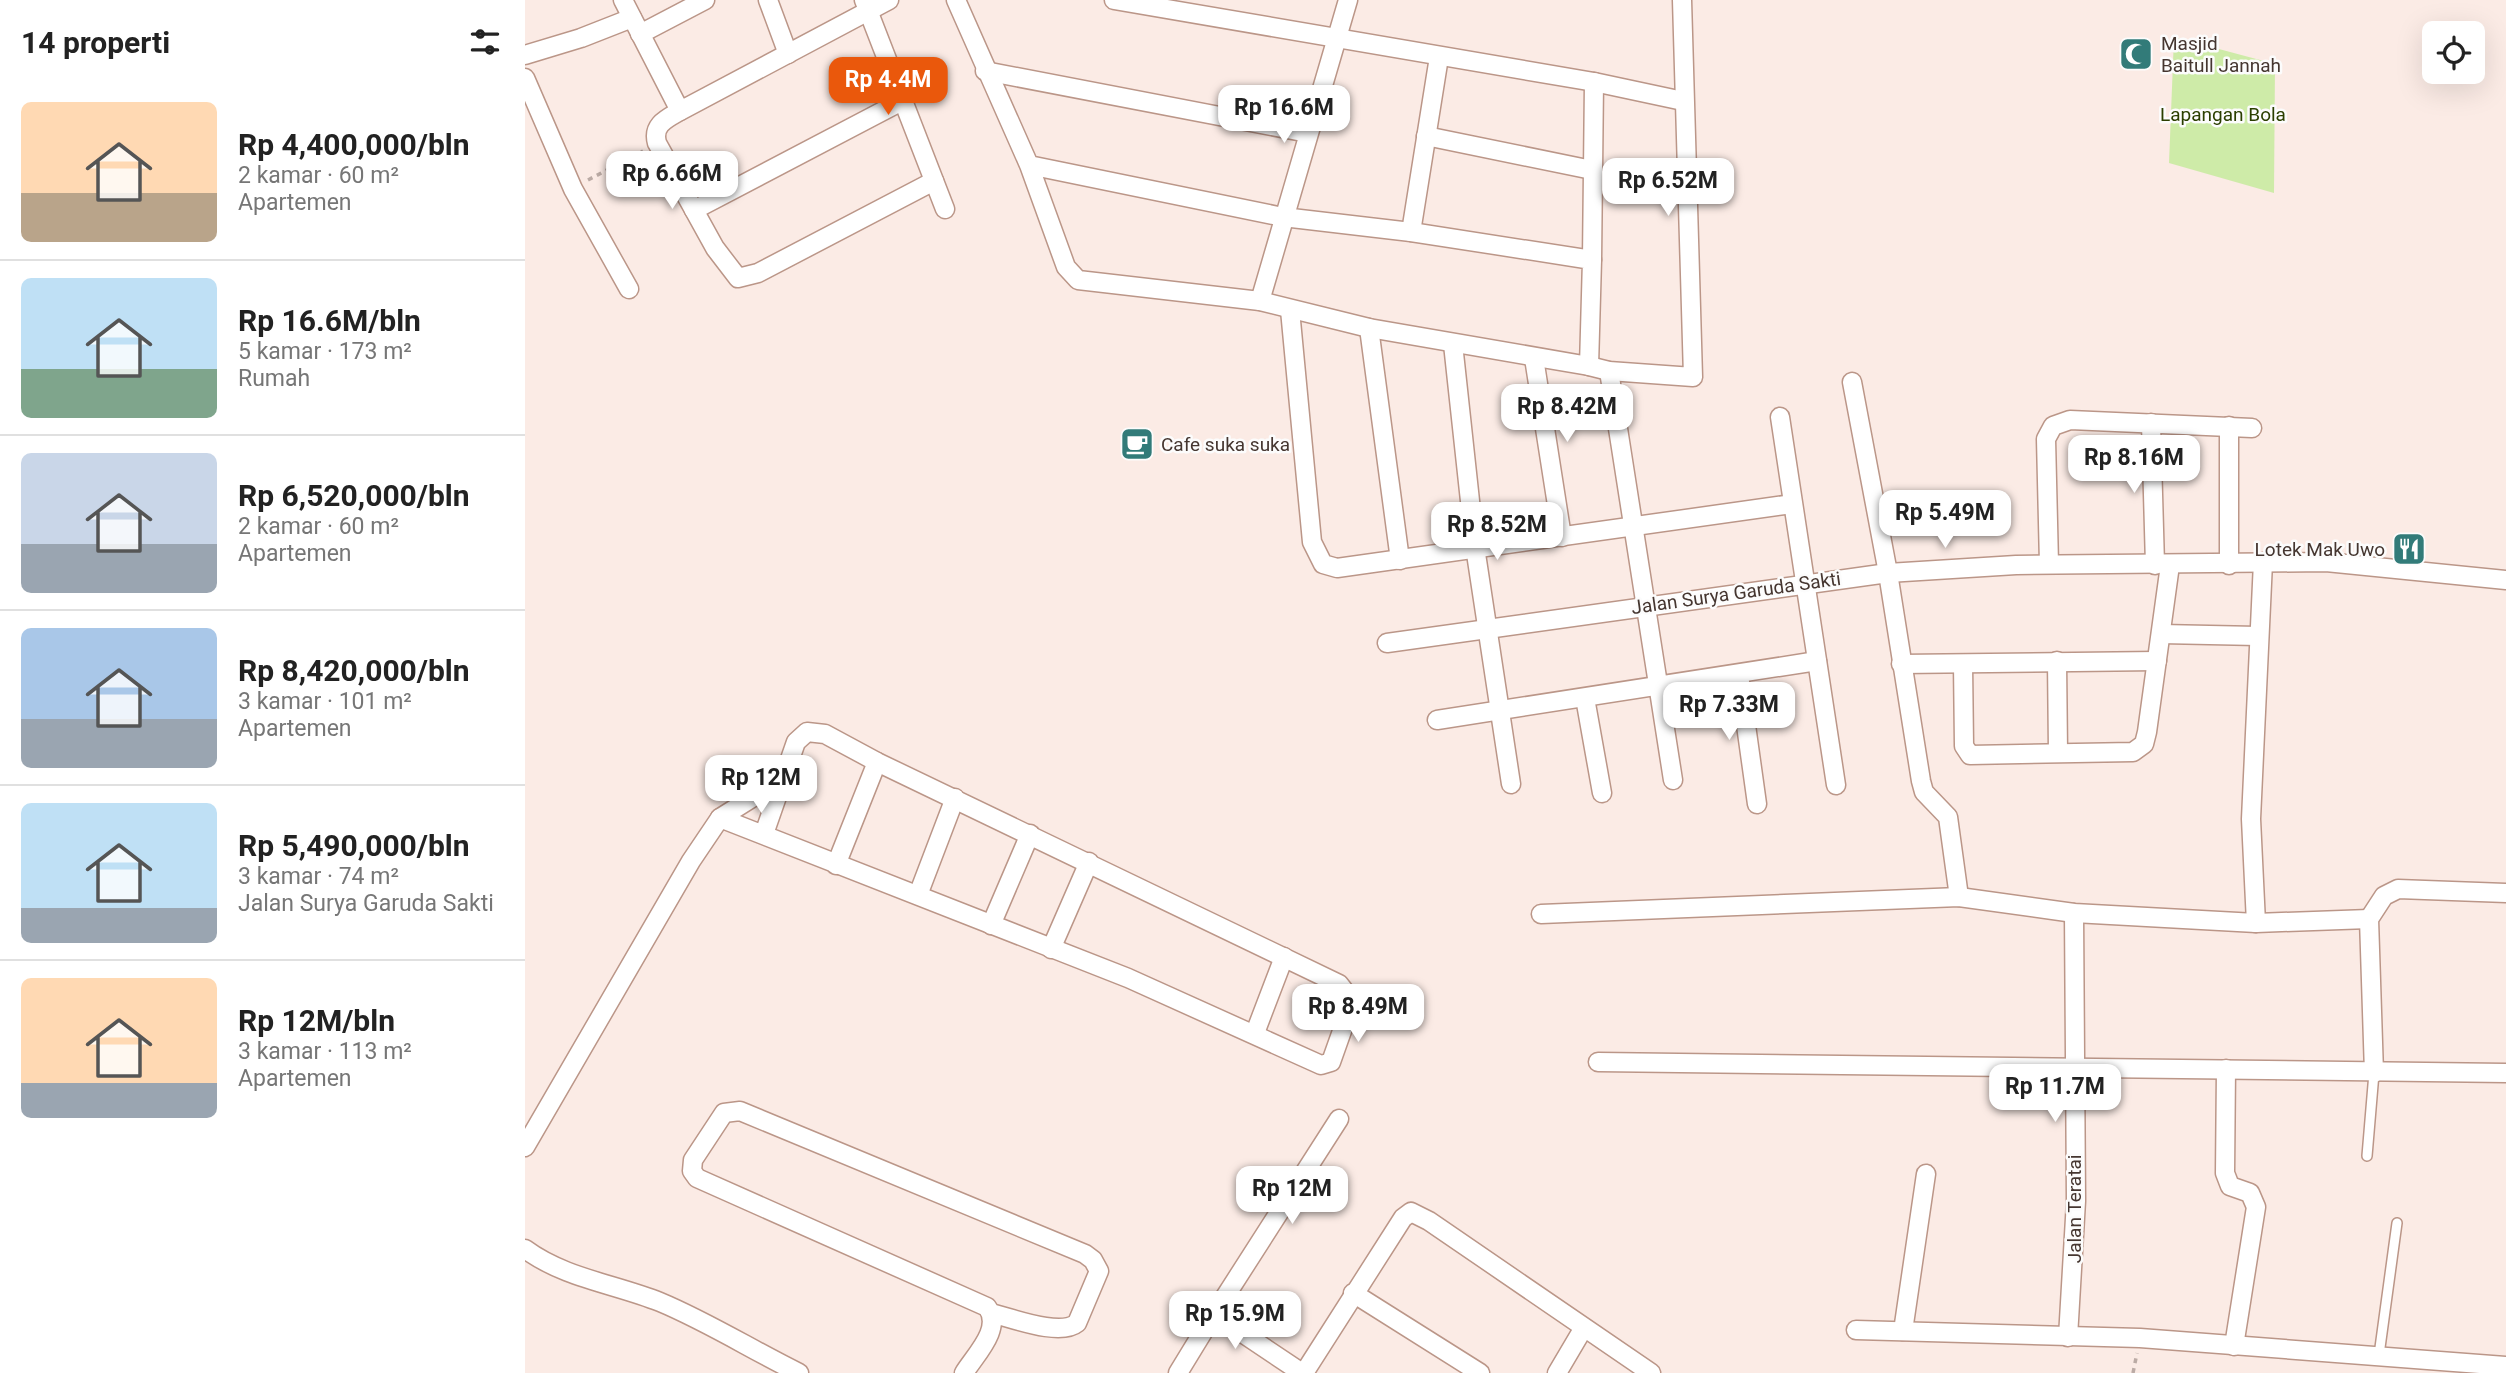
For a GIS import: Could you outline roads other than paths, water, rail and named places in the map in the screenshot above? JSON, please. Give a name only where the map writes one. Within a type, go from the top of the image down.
[{"type":"street","points":[[623,0],[680,111]]},
{"type":"street","points":[[525,54],[636,26],[705,0]]},
{"type":"street","points":[[768,0],[788,54]]},
{"type":"street","points":[[889,0],[866,5],[788,54],[680,111],[659,125],[655,132],[657,143],[728,267],[736,276],[742,278],[934,181]]},
{"type":"street","points":[[956,0],[985,72],[1029,165],[1066,267],[1073,277],[1091,283],[1260,301],[1369,328],[1609,371],[1693,377],[1682,0]]},
{"type":"street","points":[[1114,0],[1594,82],[1683,101]]},
{"type":"street","points":[[1260,301],[1349,0]]},
{"type":"street","points":[[866,5],[945,209]]},
{"type":"street","points":[[1411,232],[1439,57]]},
{"type":"street","points":[[985,72],[1308,133]]},
{"type":"street","points":[[525,78],[573,189],[629,289]]},
{"type":"street","points":[[1589,366],[1594,82]]},
{"type":"street","points":[[694,210],[902,101]]},
{"type":"street","points":[[1426,136],[1591,170]]},
{"type":"street","points":[[1029,165],[1283,217],[1411,232],[1592,260]]},
{"type":"street","points":[[1290,310],[1315,554],[1323,564],[1338,568],[1401,560],[1475,547],[1792,504]]},
{"type":"street","points":[[1369,328],[1401,560]]},
{"type":"street","points":[[1453,344],[1475,547],[1511,785]]},
{"type":"street","points":[[1534,358],[1562,537]]},
{"type":"street","points":[[1609,371],[1673,780]]},
{"type":"street","points":[[1852,382],[1888,573],[1924,792],[1943,808],[1951,825],[1959,897]]},
{"type":"street","points":[[1780,417],[1836,785]]},
{"type":"street","points":[[2049,564],[2048,431],[2062,421],[2252,428]]},
{"type":"street","points":[[1963,664],[1967,753],[2125,754],[2141,746],[2147,732],[2161,634],[2163,565],[2151,423]]},
{"type":"street","points":[[2229,426],[2229,565]]},
{"type":"street","points":[[2256,923],[2251,819],[2263,562]]},
{"type":"street","name":"Jalan Surya Garuda Sakti","points":[[1387,643],[1888,573],[2049,564],[2229,565],[2263,562],[2382,566],[2506,580]]},
{"type":"street","points":[[2161,634],[2258,636]]},
{"type":"street","points":[[1437,719],[1501,712],[1817,661]]},
{"type":"street","points":[[2057,661],[2058,752]]},
{"type":"street","points":[[1901,664],[2157,661]]},
{"type":"street","points":[[1739,675],[1757,804]]},
{"type":"street","points":[[1585,698],[1602,793]]},
{"type":"street","points":[[719,818],[1051,949],[1255,1033],[1321,1065],[1331,1062],[1348,1014],[1347,993],[1339,984],[877,762],[825,734],[807,732],[796,742],[764,834]]},
{"type":"street","points":[[835,864],[877,762]]},
{"type":"street","points":[[525,1147],[691,861],[719,818],[782,779]]},
{"type":"street","points":[[918,895],[955,798]]},
{"type":"street","points":[[991,925],[1030,834]]},
{"type":"street","points":[[1051,949],[1089,862]]},
{"type":"street","points":[[2374,1073],[2369,919],[2383,896],[2398,890],[2506,893]]},
{"type":"street","points":[[1541,914],[1959,897],[2074,914],[2256,923],[2369,919]]},
{"type":"street","name":"Jalan Teratai","points":[[2068,1337],[2076,1200],[2074,914]]},
{"type":"street","points":[[1255,1033],[1284,957]]},
{"type":"street","points":[[1598,1062],[2506,1073]]},
{"type":"street","points":[[2226,1069],[2225,1173],[2230,1186],[2250,1193],[2256,1207],[2234,1346]]},
{"type":"street","points":[[964,1373],[992,1329],[991,1313],[979,1301],[888,1265],[697,1178],[692,1171],[694,1160],[724,1114],[740,1111],[1085,1254],[1093,1259],[1099,1271],[1077,1323],[1071,1328],[1055,1329],[991,1313]]},
{"type":"street","points":[[1178,1373],[1339,1119]]},
{"type":"street","points":[[1903,1331],[1926,1174]]},
{"type":"street","points":[[1214,1314],[1303,1373],[1405,1215],[1416,1213],[1651,1373]]},
{"type":"street","points":[[525,1249],[559,1270],[630,1291],[681,1312],[799,1373]]},
{"type":"street","points":[[1353,1293],[1480,1373]]},
{"type":"street","points":[[1557,1373],[1583,1329]]},
{"type":"street","points":[[1856,1330],[2140,1338],[2506,1366]]},
{"type":"lane","points":[[2367,1156],[2374,1073]]},
{"type":"lane","points":[[2379,1355],[2397,1223]]},
{"type":"place","name":"Masjid Baitull Jannah","points":[[2136,54]]},
{"type":"place","name":"Cafe suka suka","points":[[1137,444]]},
{"type":"place","name":"Lotek Mak Uwo","points":[[2409,549]]},
{"type":"park label","name":"Lapangan Bola","points":[[2223,114]]}]
